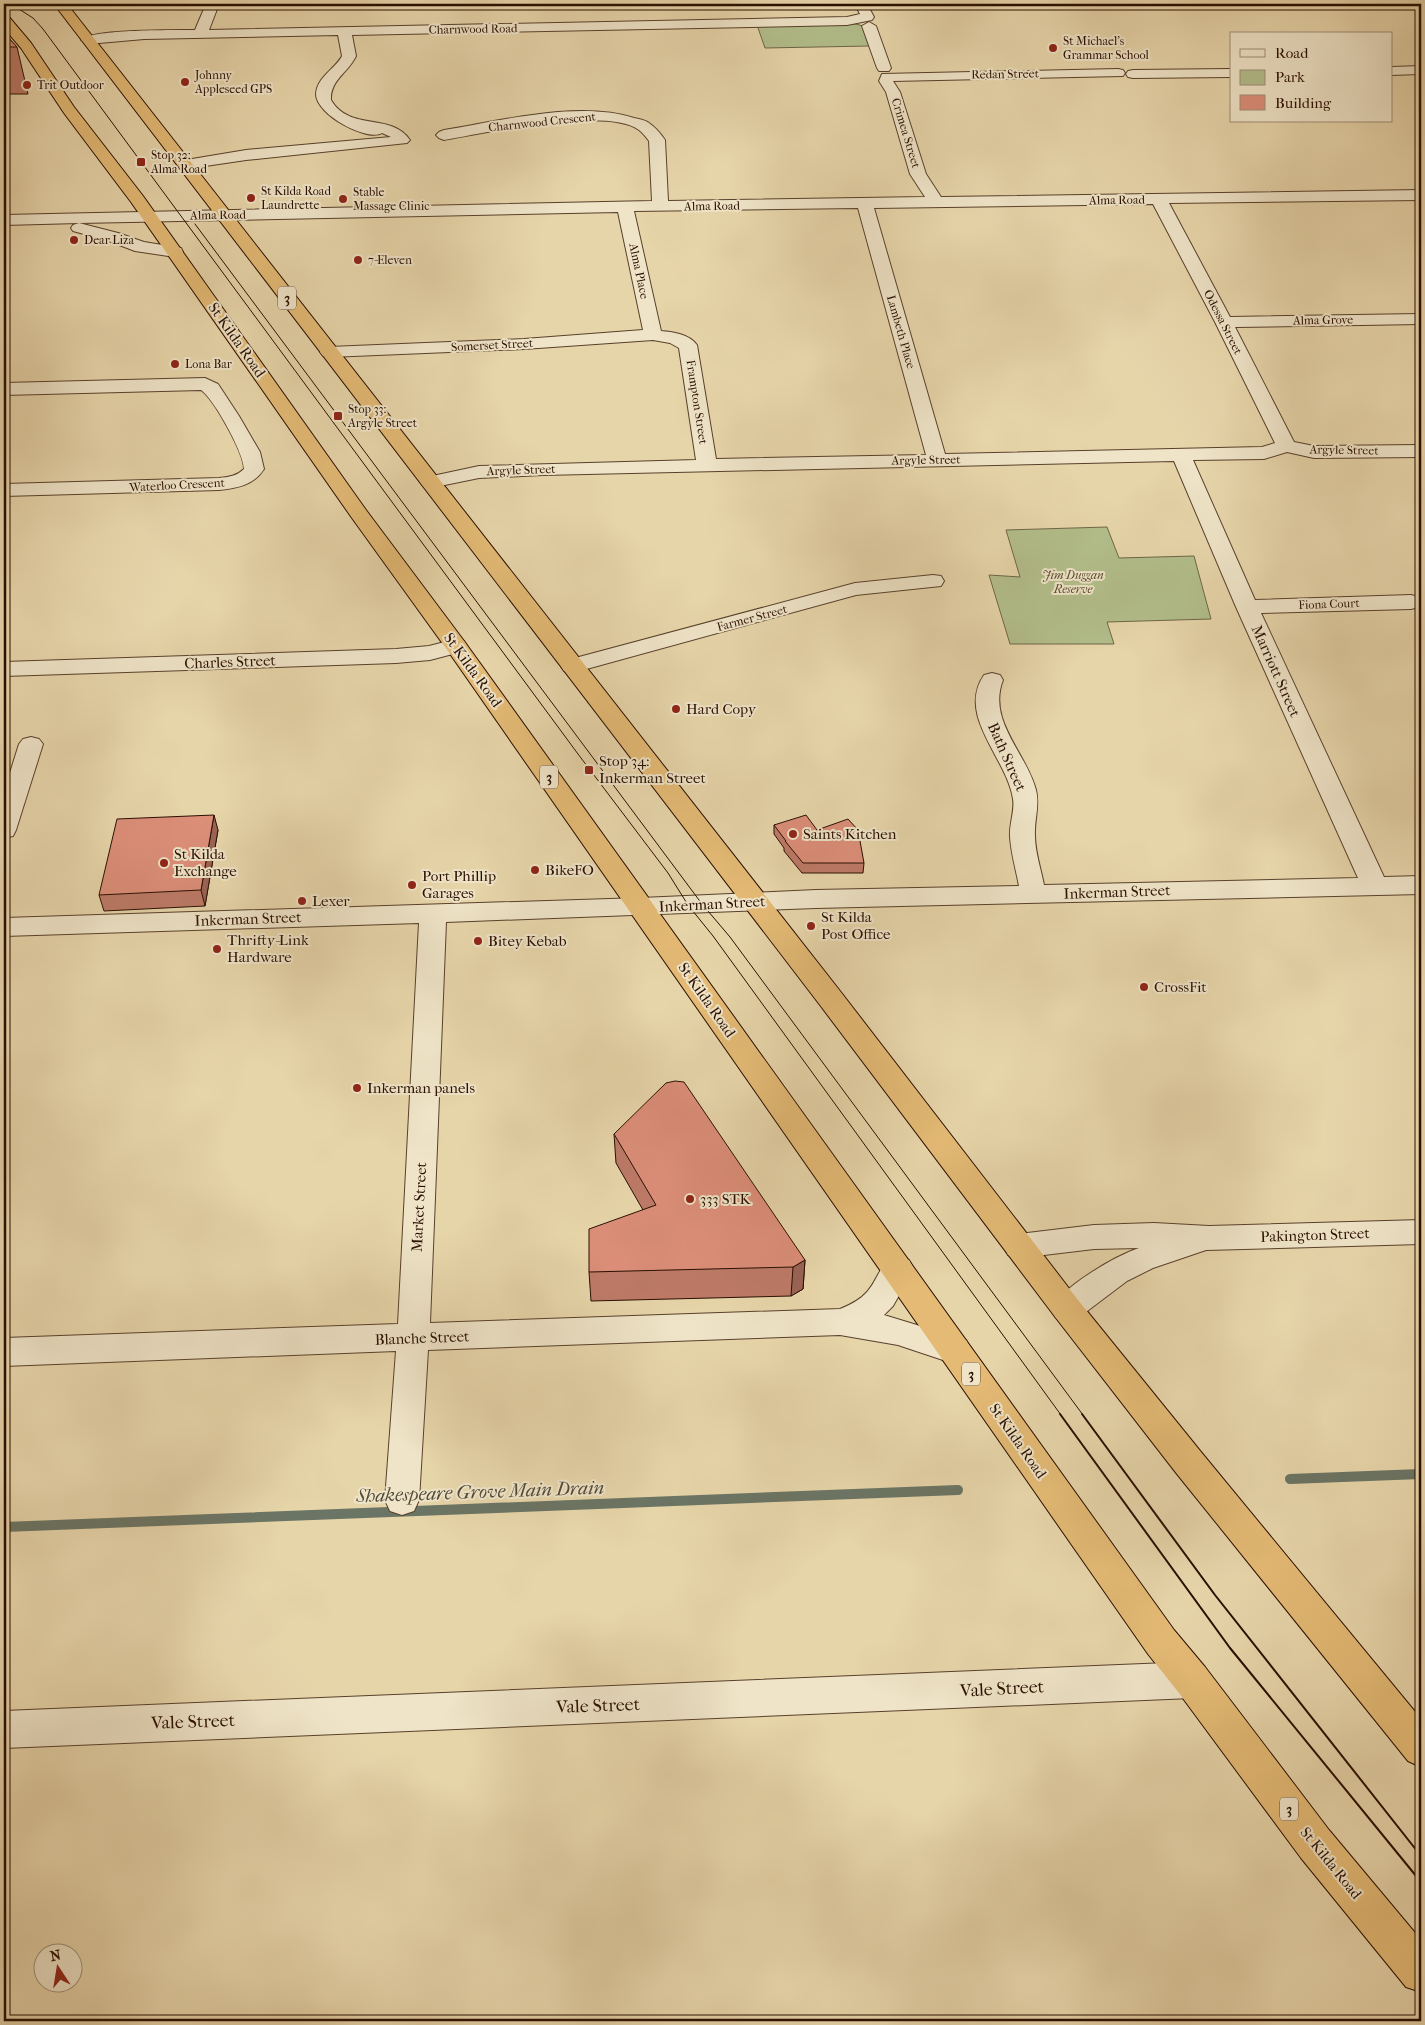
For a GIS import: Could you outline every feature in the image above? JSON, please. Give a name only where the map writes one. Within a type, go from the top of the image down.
[{"type":"highway","name":"3","points":[[60,4],[724,860],[754,902],[830,998],[1068,1309],[1219,1502],[1421,1748]]},
{"type":"highway","name":"St Kilda Road","points":[[4,20],[26,46],[70,110],[175,252],[358,514],[456,646],[1161,1642],[1192,1680],[1315,1844],[1421,1972]]},
{"type":"street","points":[[200,34],[212,4]]},
{"type":"street","name":"Crimea Street","points":[[854,4],[854,11],[864,23],[888,72],[918,174],[919,203]]},
{"type":"street","points":[[861,4],[867,16],[864,23]]},
{"type":"street","name":"Charnwood Road","points":[[88,40],[117,36],[200,34],[864,23]]},
{"type":"street","points":[[185,164],[232,156],[395,141],[383,134],[340,118],[332,112],[324,97],[325,85],[349,56],[344,32]]},
{"type":"street","points":[[1392,71],[1421,70]]},
{"type":"street","name":"Redan Street","points":[[888,72],[1118,73]]},
{"type":"street","points":[[1133,74],[1230,73]]},
{"type":"street","name":"Charnwood Crescent","points":[[444,135],[580,116],[611,116],[634,121],[651,131],[657,140],[660,207]]},
{"type":"street","name":"Crimea Street","points":[[918,174],[937,203]]},
{"type":"street","name":"Alma Road","points":[[4,220],[625,207],[1421,195]]},
{"type":"street","name":"Odessa Street","points":[[1159,199],[1224,322],[1286,446]]},
{"type":"street","name":"Lambeth Place","points":[[865,204],[937,460]]},
{"type":"street","name":"Alma Place","points":[[625,207],[654,335]]},
{"type":"street","points":[[51,219],[70,226],[112,236],[141,247],[175,252]]},
{"type":"street","name":"Alma Grove","points":[[1224,322],[1421,319]]},
{"type":"street","name":"Somerset Street","points":[[329,352],[524,344],[654,335]]},
{"type":"street","name":"Frampton Street","points":[[654,335],[675,338],[688,345],[707,465]]},
{"type":"street","name":"Waterloo Crescent","points":[[4,389],[205,384],[210,388],[251,452],[254,465],[250,475],[242,479],[220,484],[4,490]]},
{"type":"street","name":"Argyle Street","points":[[430,482],[489,471],[1264,453],[1286,446],[1314,452],[1421,450]]},
{"type":"street","name":"Marriott Street","points":[[1180,455],[1247,607],[1375,886]]},
{"type":"street","name":"Farmer Street","points":[[572,666],[855,589],[933,581]]},
{"type":"street","name":"Fiona Court","points":[[1247,607],[1411,602]]},
{"type":"street","name":"Charles Street","points":[[4,669],[413,655],[456,646]]},
{"type":"street","name":"Bath Street","points":[[992,680],[986,697],[987,712],[1023,788],[1026,801],[1022,836],[1033,894]]},
{"type":"street","points":[[4,830],[32,744]]},
{"type":"street","name":"Inkerman Street","points":[[4,927],[754,902],[1421,885]]},
{"type":"street","name":"Market Street","points":[[402,1500],[413,1339],[433,913]]},
{"type":"street","name":"Pakington Street","points":[[1019,1246],[1094,1237],[1154,1235],[1209,1238],[1421,1232]]},
{"type":"street","name":"Pakington Street","points":[[1068,1309],[1116,1272],[1144,1259],[1209,1238]]},
{"type":"street","name":"Blanche Street","points":[[840,1322],[864,1313],[877,1305],[898,1269]]},
{"type":"street","name":"Blanche Street","points":[[4,1352],[413,1339],[611,1329],[840,1322],[897,1330],[955,1350]]},
{"type":"street","name":"Vale Street","points":[[4,1730],[1192,1680]]},
{"type":"green space","points":[[856,24],[863,26],[870,46],[765,48],[757,25]]},
{"type":"green space","name":"Jim Duggan Reserve","points":[[1107,527],[1119,558],[1194,556],[1211,619],[1107,622],[1114,644],[1010,644],[989,575],[1020,577],[1006,530]]},
{"type":"building","points":[[4,33],[17,47],[4,47]]},
{"type":"building","name":"St Kilda Exchange","points":[[214,815],[201,890],[99,895],[117,819]]},
{"type":"building","points":[[806,815],[817,830],[848,819],[858,830],[864,863],[803,863],[774,825]]},
{"type":"building","name":"333 STK","points":[[684,1082],[805,1260],[793,1267],[589,1272],[589,1229],[656,1205],[614,1134],[666,1083]]},
{"type":"waterway","name":"Shakespeare Grove Main Drain","points":[[1290,1479],[1421,1474]]},
{"type":"waterway","name":"Shakespeare Grove Main Drain","points":[[4,1527],[958,1490]]},
{"type":"tram line","points":[[11,4],[33,18],[43,29],[578,754],[668,873],[688,905],[713,936],[1061,1415]]},
{"type":"tram line","points":[[195,224],[702,904],[730,937],[1083,1415]]},
{"type":"tram line","points":[[1060,1414],[1230,1648],[1421,1882]]},
{"type":"tram line","points":[[1082,1414],[1215,1595],[1421,1856]]},
{"type":"place","name":"St Michael's Grammar School","points":[[1053,48]]},
{"type":"place","name":"Johnny Appleseed GPS","points":[[185,82]]},
{"type":"place","name":"Trit Outdoor","points":[[27,85]]},
{"type":"place","name":"Stop 32: Alma Road","points":[[141,162]]},
{"type":"place","name":"St Kilda Road Laundrette","points":[[251,198]]},
{"type":"place","name":"Stable Massage Clinic","points":[[343,199]]},
{"type":"place","name":"Dear Liza","points":[[74,240]]},
{"type":"place","name":"7-Eleven","points":[[358,260]]},
{"type":"place","name":"Lona Bar","points":[[175,364]]},
{"type":"place","name":"Stop 33: Argyle Street","points":[[338,416]]},
{"type":"place","name":"Hard Copy","points":[[676,709]]},
{"type":"place","name":"Stop 34: Inkerman Street","points":[[589,770]]},
{"type":"place","name":"Saints Kitchen","points":[[793,834]]},
{"type":"place","name":"St Kilda Exchange","points":[[164,863]]},
{"type":"place","name":"BikeFO","points":[[535,870]]},
{"type":"place","name":"Port Phillip Garages","points":[[412,885]]},
{"type":"place","name":"Lexer","points":[[302,901]]},
{"type":"place","name":"St Kilda Post Office","points":[[811,926]]},
{"type":"place","name":"Bitey Kebab","points":[[478,941]]},
{"type":"place","name":"Thrifty-Link Hardware","points":[[217,949]]},
{"type":"place","name":"CrossFit","points":[[1144,987]]},
{"type":"place","name":"Inkerman panels","points":[[357,1088]]},
{"type":"place","name":"333 STK","points":[[690,1199]]}]
